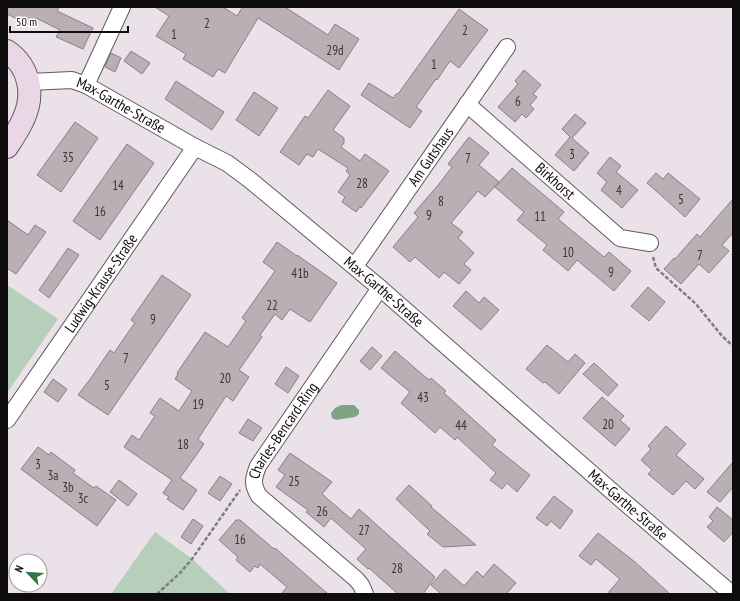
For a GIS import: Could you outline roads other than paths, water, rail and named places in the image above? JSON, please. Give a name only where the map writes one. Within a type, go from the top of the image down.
[{"type":"main road","points":[[7,51],[12,54],[24,68],[29,82],[29,101],[24,119],[7,147]]},
{"type":"street","points":[[86,85],[122,7]]},
{"type":"street","name":"Am Gutshaus","points":[[355,266],[507,48]]},
{"type":"street","name":"Max-Garthe-Straße","points":[[29,82],[72,80],[86,85],[195,147],[227,163],[355,266],[617,496],[732,594]]},
{"type":"street","name":"Birkhorst","points":[[467,104],[620,238],[650,243]]},
{"type":"street","name":"Ludwig-Krause-Straße","points":[[7,420],[195,147]]},
{"type":"street","name":"Charles-Bencard-Ring","points":[[365,594],[361,585],[356,579],[259,496],[254,488],[253,478],[258,466],[380,288]]}]
